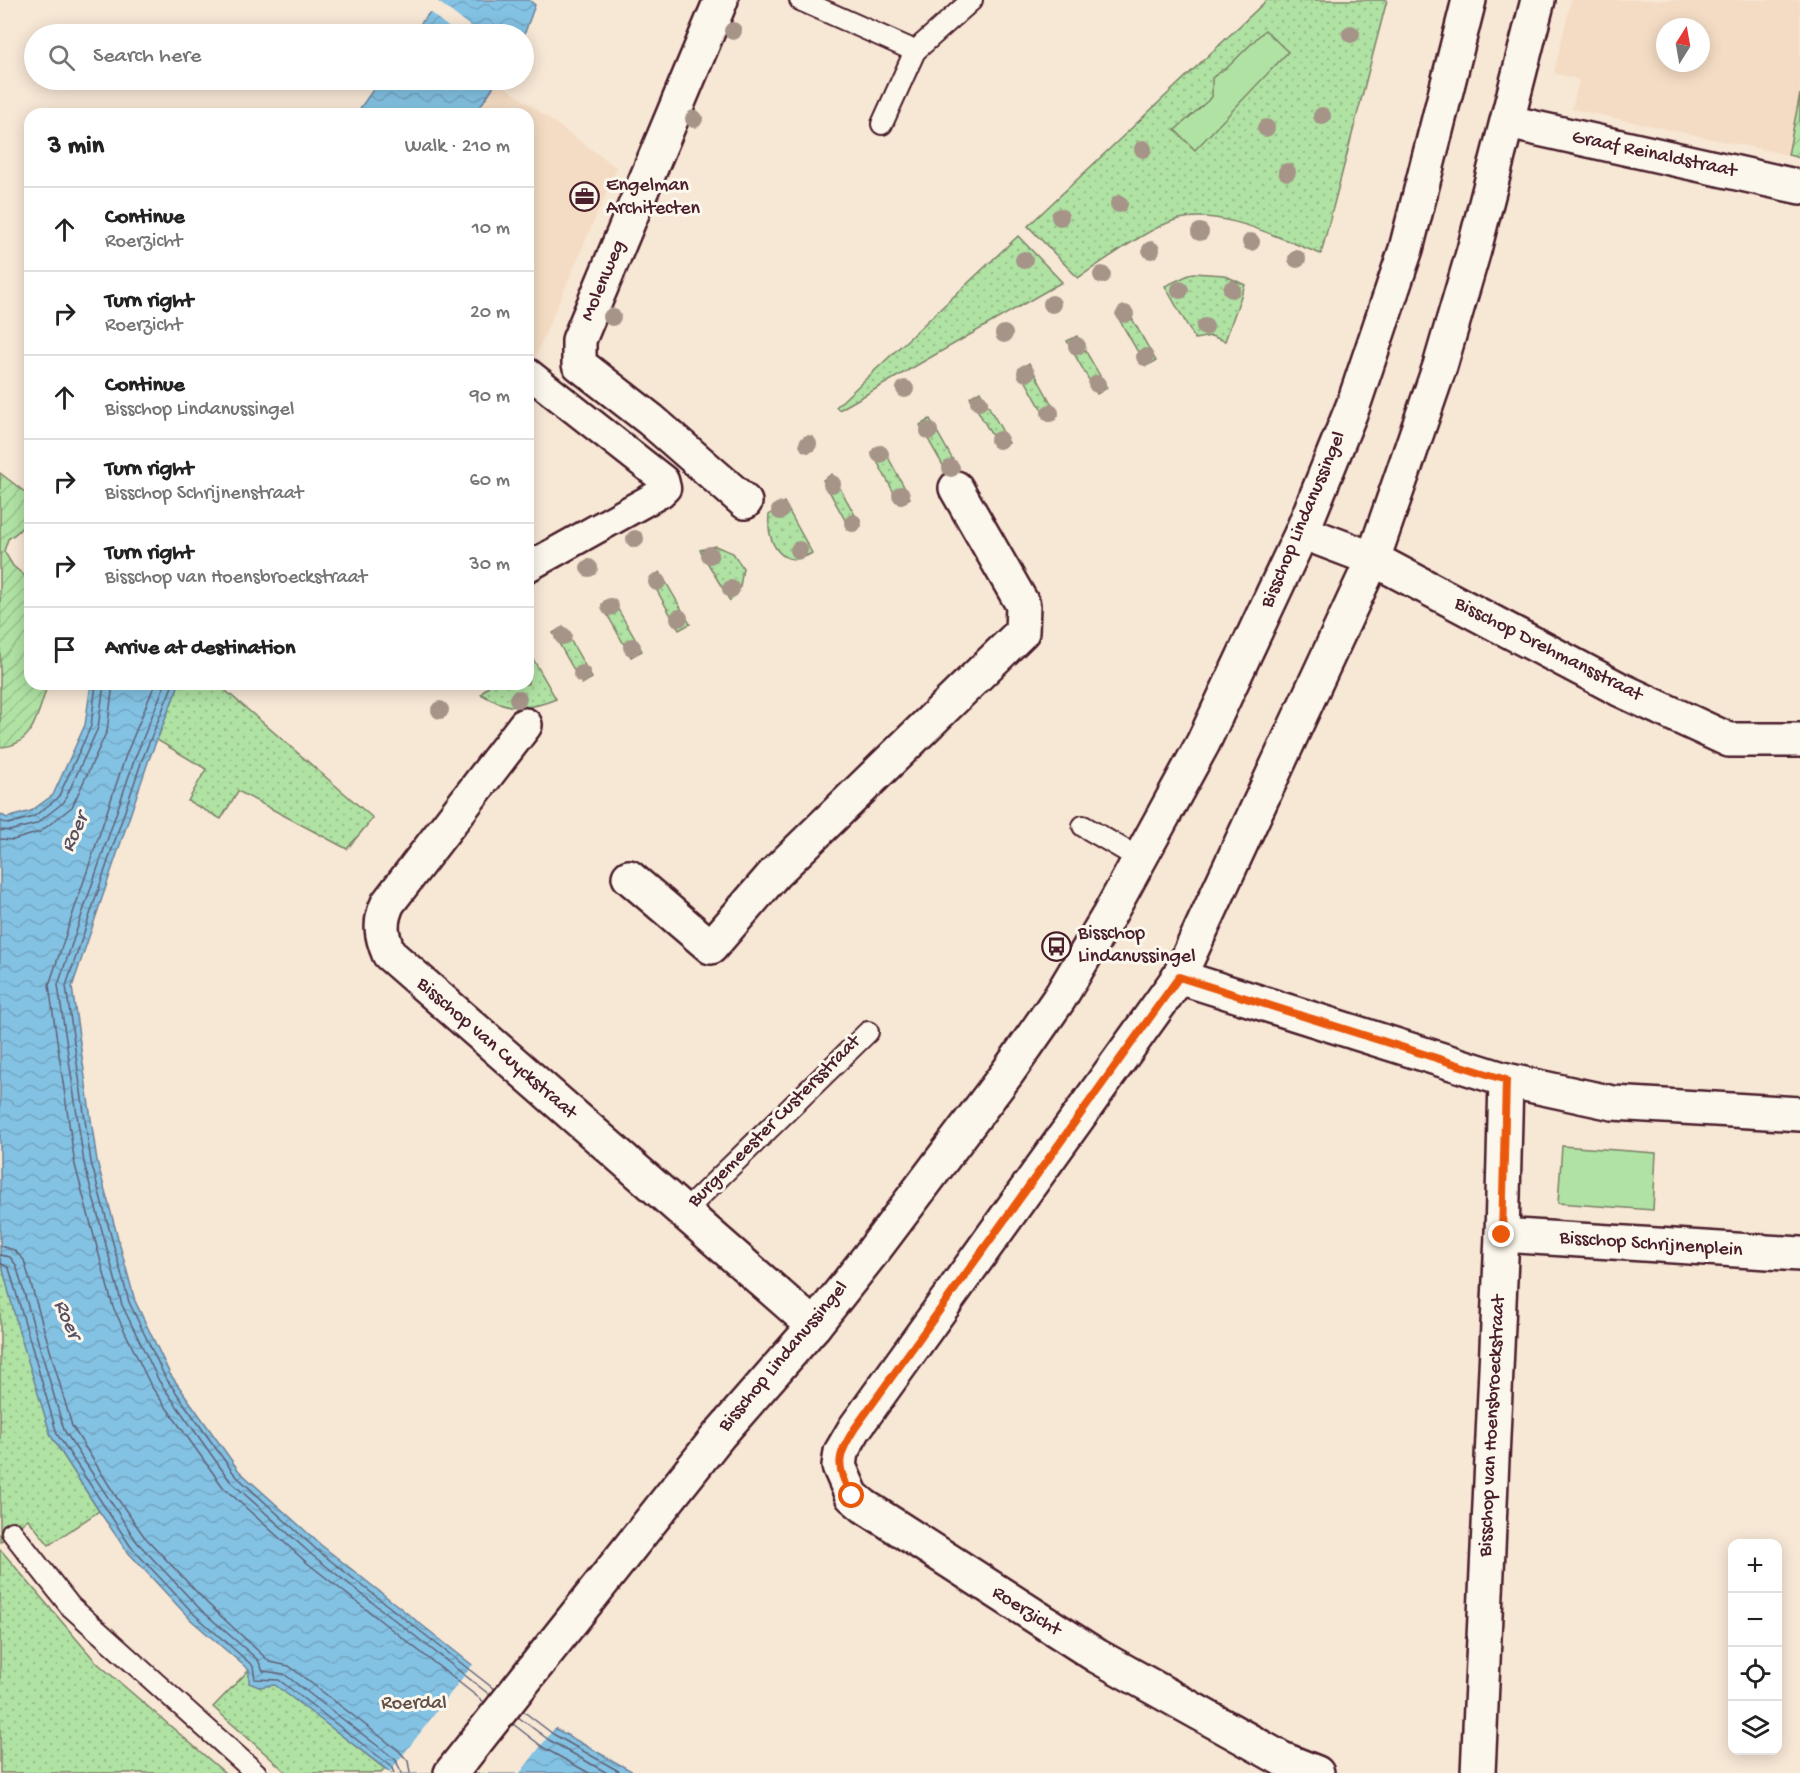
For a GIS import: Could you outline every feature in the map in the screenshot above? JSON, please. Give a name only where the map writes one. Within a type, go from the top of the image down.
[{"type":"street","name":"Molenweg","points":[[722,0],[579,340],[577,352],[579,364],[651,420],[745,502]]},
{"type":"street","name":"Bisschop Lindanussingel","points":[[452,1773],[718,1435],[814,1326],[1008,1072],[1059,999],[1140,859],[1203,743],[1302,532],[1353,406],[1406,249],[1468,0]]},
{"type":"street","points":[[1538,0],[1508,122],[1440,366],[1373,559],[1179,977],[1506,1080],[1613,1103],[1800,1114]]},
{"type":"street","name":"Graaf Reinaldstraat","points":[[1508,122],[1800,187]]},
{"type":"street","points":[[534,378],[663,480],[666,488],[661,493],[534,564]]},
{"type":"street","points":[[629,877],[711,947],[774,874],[1022,632],[1023,605],[957,488]]},
{"type":"street","name":"Bisschop Drehmansstraat","points":[[1302,532],[1373,559],[1619,689],[1729,740],[1800,740]]},
{"type":"street","name":"Bisschop van Cuyckstraat","points":[[525,725],[388,903],[382,916],[381,935],[389,954],[814,1326]]},
{"type":"street","name":"Roerzicht","points":[[1179,977],[884,1389],[841,1452],[839,1466],[852,1496],[864,1506],[1097,1656],[1282,1759],[1317,1773]]},
{"type":"street","name":"Bisschop van Hoensbroeckstraat","points":[[1478,1773],[1502,1235],[1506,1080]]},
{"type":"street","name":"Bisschop Schrijnenplein","points":[[1502,1235],[1800,1254]]},
{"type":"lane","points":[[800,0],[915,51]]},
{"type":"lane","points":[[882,124],[915,51],[972,0]]},
{"type":"lane","points":[[1083,826],[1140,859]]},
{"type":"lane","name":"Burgemeester Custersstraat","points":[[683,1213],[868,1032]]},
{"type":"lane","points":[[12,1532],[70,1606],[256,1773]]},
{"type":"shaded area","points":[[1571,0],[1800,0],[1800,94],[1788,155],[1572,109],[1579,80],[1554,73]]},
{"type":"shaded area","points":[[491,90],[509,90],[617,168],[534,360],[534,108],[479,108]]},
{"type":"green space","points":[[1267,0],[1387,0],[1321,254],[1233,221],[1197,217],[1179,219],[1155,229],[1078,278],[1028,226]]},
{"type":"green space","points":[[1265,30],[1288,52],[1195,150],[1175,130],[1212,97],[1212,78],[1230,65]]},
{"type":"green space","points":[[1800,94],[1800,158],[1788,155]]},
{"type":"green space","points":[[1018,236],[1062,282],[839,410],[836,407]]},
{"type":"green space","points":[[1193,273],[1224,275],[1245,285],[1225,341],[1211,336],[1195,339],[1165,286]]},
{"type":"green space","points":[[1126,308],[1156,361],[1146,366],[1116,314]]},
{"type":"green space","points":[[1077,336],[1107,388],[1097,394],[1067,341]]},
{"type":"green space","points":[[1029,363],[1058,416],[1048,421],[1019,369]]},
{"type":"green space","points":[[980,391],[1009,443],[999,448],[970,397]]},
{"type":"green space","points":[[930,419],[959,471],[949,476],[920,425]]},
{"type":"green space","points":[[882,446],[910,498],[900,504],[872,452]]},
{"type":"green space","points":[[0,473],[24,491],[24,524],[8,539],[4,551],[13,566],[24,575],[24,690],[46,690],[38,716],[28,734],[21,741],[0,747]]},
{"type":"green space","points":[[832,474],[861,526],[851,531],[823,480]]},
{"type":"green space","points":[[784,502],[812,553],[801,558],[792,559],[784,556],[773,544],[770,535],[769,515]]},
{"type":"green space","points":[[715,546],[733,553],[743,568],[740,587],[730,601],[700,550]]},
{"type":"green space","points":[[660,572],[690,624],[679,630],[650,578]]},
{"type":"green space","points":[[612,599],[642,651],[631,657],[602,605]]},
{"type":"green space","points":[[563,627],[592,678],[582,684],[553,633]]},
{"type":"green space","points":[[534,660],[556,699],[536,706],[518,707],[500,703],[481,694],[485,690],[534,690]]},
{"type":"green space","points":[[177,690],[225,690],[373,818],[347,849],[238,791],[221,819],[188,801],[206,769],[157,740]]},
{"type":"green space","points":[[1562,1146],[1656,1153],[1653,1210],[1558,1203]]},
{"type":"green space","points":[[0,1258],[51,1436],[99,1511],[49,1545],[28,1519],[0,1542]]},
{"type":"green space","points":[[0,1549],[96,1662],[225,1773],[0,1773]]},
{"type":"green space","points":[[249,1670],[259,1687],[275,1684],[385,1769],[381,1773],[287,1773],[213,1707]]},
{"type":"water","points":[[440,0],[529,0],[535,5],[528,24],[420,24]]},
{"type":"water","points":[[373,90],[491,90],[479,108],[360,108]]},
{"type":"water","name":"Roerdal","points":[[90,690],[177,690],[148,762],[72,987],[97,1161],[135,1301],[170,1374],[239,1471],[321,1545],[556,1729],[635,1773],[391,1773],[275,1685],[259,1687],[249,1683],[249,1670],[191,1620],[126,1550],[51,1436],[18,1328],[0,1258],[0,814],[7,818],[31,811],[53,795],[85,725]]},
{"type":"pier","points":[[436,0],[467,24],[444,24],[428,11]]},
{"type":"pier","points":[[474,1663],[557,1725],[520,1773],[389,1773]]},
{"type":"place","name":"Engelman Architecten","points":[[585,197]]},
{"type":"place","name":"Bisschop Lindanussingel","points":[[1057,946]]},
{"type":"route","points":[[852,1496],[839,1466],[841,1452],[855,1428],[1179,977],[1506,1080],[1502,1235]]},
{"type":"water label","name":"Roer","points":[[76,833]]},
{"type":"water label","name":"Roer","points":[[66,1320]]}]
